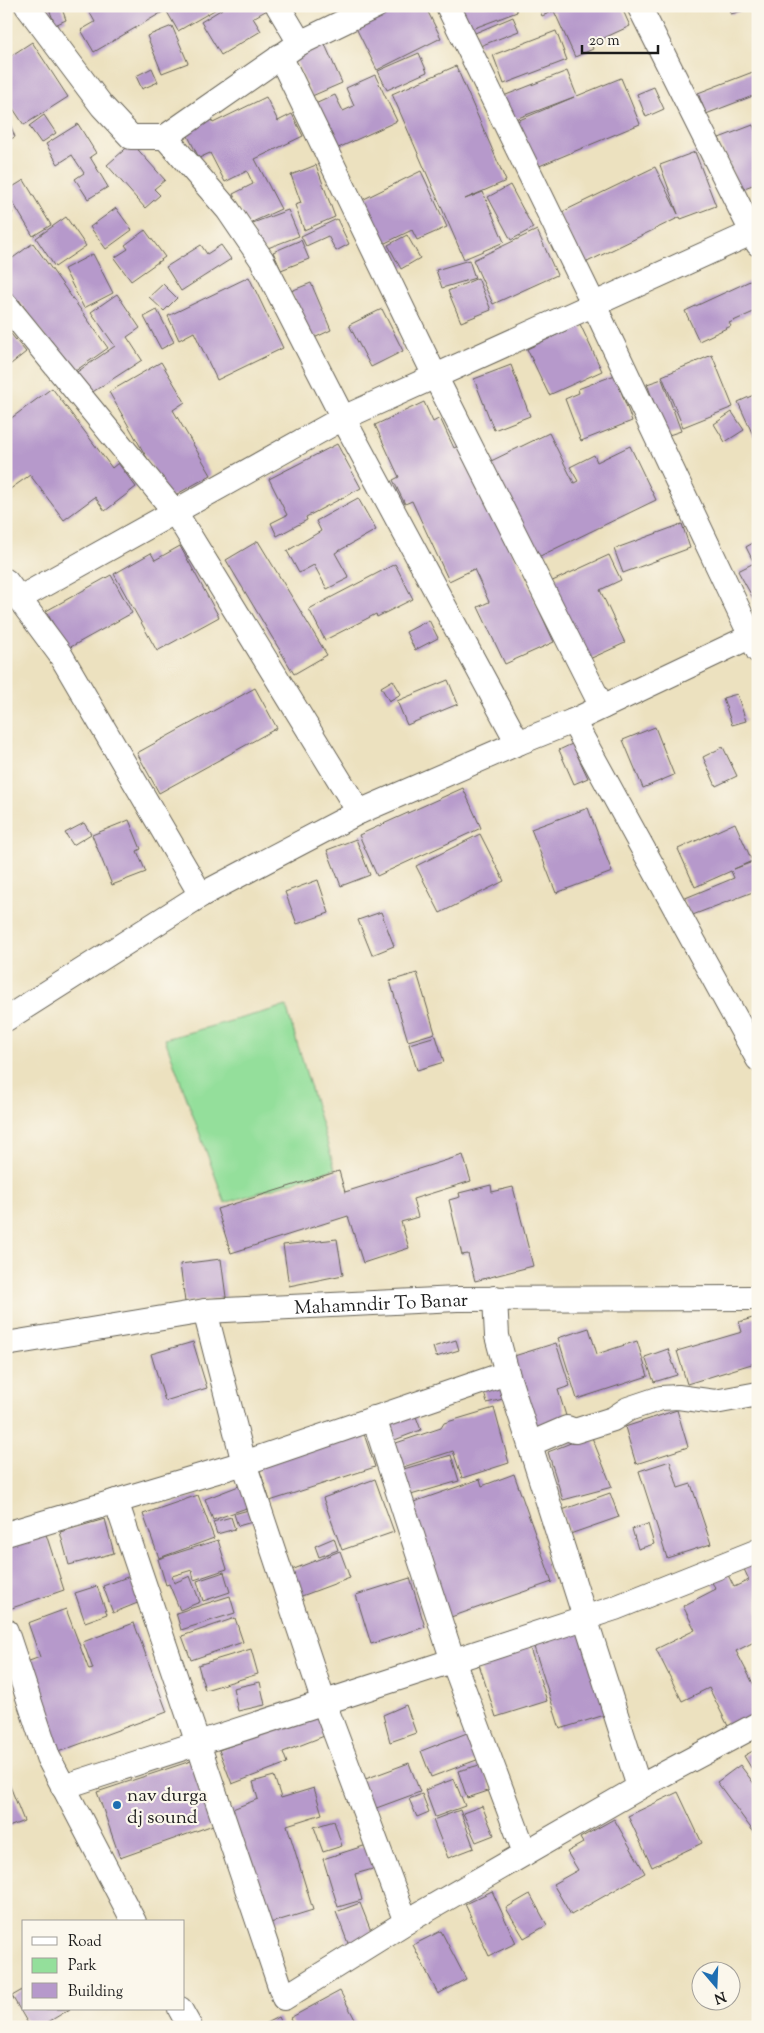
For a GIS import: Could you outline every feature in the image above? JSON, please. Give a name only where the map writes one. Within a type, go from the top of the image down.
[{"type":"street","points":[[27,6],[102,106],[131,136],[165,137],[300,43],[376,6]]},
{"type":"street","points":[[278,6],[300,43]]},
{"type":"street","points":[[6,1019],[202,895],[359,812],[573,721],[756,640],[448,6]]},
{"type":"street","points":[[202,895],[60,654],[13,589],[176,512],[343,418],[593,303],[756,235],[639,6]]},
{"type":"street","points":[[280,56],[435,376],[602,707]]},
{"type":"street","points":[[165,137],[228,210],[262,260],[343,418],[518,743]]},
{"type":"street","points":[[6,306],[176,512],[359,812]]},
{"type":"street","points":[[573,721],[758,1058]]},
{"type":"street","points":[[495,1298],[497,1336],[507,1373],[639,1787]]},
{"type":"street","name":"Mahamndir To Banar","points":[[6,1344],[205,1312],[495,1298],[758,1298]]},
{"type":"street","points":[[205,1312],[244,1463],[324,1703],[406,1922]]},
{"type":"street","points":[[6,1534],[244,1463],[507,1373]]},
{"type":"street","points":[[530,1444],[541,1441],[567,1428],[575,1431],[613,1419],[628,1410],[661,1398],[678,1397],[715,1402],[758,1394]]},
{"type":"street","points":[[374,1418],[453,1661],[525,1854]]},
{"type":"street","points":[[116,1501],[284,1998],[406,1922],[639,1787],[758,1724]]},
{"type":"street","points":[[63,1787],[584,1619],[758,1551]]},
{"type":"street","points":[[6,1631],[48,1757],[133,1920]]},
{"type":"street","points":[[181,2010],[190,2027]]},
{"type":"green space","points":[[286,1006],[335,1169],[225,1203],[165,1039]]},
{"type":"building","points":[[48,6],[61,6],[66,20],[55,25]]},
{"type":"building","points":[[86,6],[216,6],[218,8],[178,31],[166,10],[94,52],[81,30],[95,22]]},
{"type":"building","points":[[221,6],[267,6],[269,9],[253,18],[261,31],[221,55],[201,22],[222,9]]},
{"type":"building","points":[[390,6],[425,6],[441,38],[377,70],[354,24]]},
{"type":"building","points":[[460,6],[515,6],[517,12],[469,30]]},
{"type":"building","points":[[538,6],[621,6],[630,26],[591,44],[593,49],[575,57],[554,11],[542,16]]},
{"type":"building","points":[[729,6],[755,6],[755,7],[731,14]]},
{"type":"building","points":[[513,17],[519,31],[480,46],[475,33]]},
{"type":"building","points":[[172,26],[188,63],[162,73],[147,36]]},
{"type":"building","points":[[556,31],[567,60],[504,84],[493,55]]},
{"type":"building","points":[[323,40],[342,83],[312,96],[293,54]]},
{"type":"building","points":[[32,42],[68,97],[24,125],[6,98],[6,59]]},
{"type":"building","points":[[419,53],[427,72],[387,90],[378,71]]},
{"type":"building","points":[[456,66],[506,181],[465,199],[483,192],[504,242],[464,259],[392,94]]},
{"type":"building","points":[[152,68],[158,82],[142,89],[136,76]]},
{"type":"building","points":[[758,70],[758,94],[706,114],[698,93]]},
{"type":"building","points":[[567,71],[577,96],[621,78],[640,124],[537,167],[517,121],[574,97],[510,121],[501,97]]},
{"type":"building","points":[[375,75],[397,121],[334,150],[313,105],[335,95],[343,111],[354,106],[346,88]]},
{"type":"building","points":[[654,87],[664,109],[646,117],[637,94]]},
{"type":"building","points":[[266,97],[278,121],[292,114],[303,136],[255,159],[281,209],[248,224],[233,194],[253,184],[247,171],[225,182],[210,153],[199,158],[184,128],[209,116],[213,123]]},
{"type":"building","points":[[6,114],[15,137],[6,141]]},
{"type":"building","points":[[44,115],[56,133],[41,143],[29,126]]},
{"type":"building","points":[[78,124],[96,153],[90,157],[108,187],[88,199],[75,179],[84,173],[72,155],[58,164],[46,144]]},
{"type":"building","points":[[753,125],[758,137],[758,183],[739,190],[719,138]]},
{"type":"building","points":[[132,143],[165,180],[154,189],[160,195],[145,208],[107,165]]},
{"type":"building","points":[[695,152],[716,206],[681,219],[680,217],[583,264],[558,214],[655,167],[678,214],[660,165]]},
{"type":"building","points":[[316,165],[335,217],[304,230],[295,205],[301,203],[291,175]]},
{"type":"building","points":[[421,171],[447,227],[417,240],[412,230],[381,245],[360,201]]},
{"type":"building","points":[[24,180],[51,225],[33,236],[6,191]]},
{"type":"building","points":[[510,185],[533,228],[511,240],[488,197]]},
{"type":"building","points":[[6,204],[13,213],[6,219]]},
{"type":"building","points":[[116,208],[132,230],[106,249],[90,227]]},
{"type":"building","points":[[288,210],[299,236],[260,251],[250,224]]},
{"type":"building","points":[[66,217],[86,246],[55,267],[36,238]]},
{"type":"building","points":[[337,219],[349,244],[336,251],[328,236],[306,246],[301,236]]},
{"type":"building","points":[[145,230],[165,257],[131,281],[114,258],[128,249],[125,245]]},
{"type":"building","points":[[537,230],[557,275],[493,304],[473,260]]},
{"type":"building","points":[[407,235],[420,258],[401,269],[388,245]]},
{"type":"building","points":[[301,240],[309,259],[281,270],[273,252]]},
{"type":"building","points":[[33,243],[108,348],[71,374],[19,300],[15,304],[6,292],[6,263]]},
{"type":"building","points":[[201,245],[207,254],[221,245],[231,259],[181,291],[166,267]]},
{"type":"building","points":[[93,254],[113,293],[84,308],[64,269]]},
{"type":"building","points":[[469,260],[475,278],[442,288],[436,270]]},
{"type":"building","points":[[249,277],[283,348],[217,380],[194,332],[179,340],[168,316]]},
{"type":"building","points":[[478,278],[491,310],[461,322],[448,291]]},
{"type":"building","points":[[752,280],[758,292],[758,310],[729,323],[731,326],[699,341],[685,311]]},
{"type":"building","points":[[311,283],[331,330],[312,339],[291,291]]},
{"type":"building","points":[[163,284],[177,298],[164,311],[149,297]]},
{"type":"building","points":[[117,294],[140,328],[127,337],[142,360],[91,393],[77,372],[115,346],[91,312]]},
{"type":"building","points":[[382,309],[403,351],[371,367],[349,325]]},
{"type":"building","points":[[157,310],[174,342],[161,349],[144,317]]},
{"type":"building","points":[[580,324],[602,371],[549,395],[527,349]]},
{"type":"building","points":[[6,328],[26,352],[6,368]]},
{"type":"building","points":[[712,355],[733,407],[683,427],[662,376]]},
{"type":"building","points":[[161,362],[185,402],[173,410],[211,475],[170,498],[109,392]]},
{"type":"building","points":[[511,365],[530,416],[494,430],[474,379]]},
{"type":"building","points":[[615,375],[632,421],[581,441],[565,399],[579,393],[578,389]]},
{"type":"building","points":[[662,379],[681,431],[666,436],[647,384]]},
{"type":"building","points":[[52,388],[112,468],[118,463],[136,487],[105,511],[95,497],[64,520],[30,475],[6,492],[6,422]]},
{"type":"building","points":[[758,393],[758,446],[738,402]]},
{"type":"building","points":[[424,402],[433,422],[440,418],[454,448],[462,444],[554,642],[505,664],[478,607],[489,602],[474,569],[449,581],[412,501],[405,504],[393,480],[399,477],[375,425]]},
{"type":"building","points":[[732,412],[744,430],[725,442],[714,424]]},
{"type":"building","points":[[549,433],[574,483],[578,481],[570,467],[594,455],[597,462],[630,446],[656,500],[536,558],[489,462]]},
{"type":"building","points":[[337,444],[361,488],[306,517],[307,520],[277,536],[271,523],[287,515],[269,479]]},
{"type":"building","points":[[358,498],[376,530],[335,553],[349,578],[327,589],[314,565],[299,573],[287,551],[321,531],[316,521]]},
{"type":"building","points":[[682,524],[690,548],[623,573],[614,549]]},
{"type":"building","points":[[758,540],[758,607],[738,571],[754,563],[746,547]]},
{"type":"building","points":[[258,541],[327,655],[294,674],[226,560]]},
{"type":"building","points":[[180,546],[219,617],[157,651],[114,574],[151,553],[155,560]]},
{"type":"building","points":[[609,555],[621,580],[600,590],[625,643],[585,661],[546,584]]},
{"type":"building","points":[[395,564],[413,599],[377,617],[376,614],[325,640],[309,609]]},
{"type":"building","points":[[111,575],[132,613],[67,649],[46,611]]},
{"type":"building","points":[[429,620],[438,638],[415,650],[406,632]]},
{"type":"building","points":[[393,680],[401,694],[389,701],[381,687]]},
{"type":"building","points":[[448,680],[458,704],[407,725],[397,701]]},
{"type":"building","points":[[255,688],[277,728],[159,793],[137,753]]},
{"type":"building","points":[[737,694],[746,721],[732,725],[723,698]]},
{"type":"building","points":[[655,727],[674,775],[643,788],[623,740]]},
{"type":"building","points":[[572,744],[588,778],[574,784],[559,750]]},
{"type":"building","points":[[723,747],[737,776],[716,786],[703,757]]},
{"type":"building","points":[[463,788],[481,828],[377,876],[359,835]]},
{"type":"building","points":[[588,808],[612,872],[556,893],[531,829]]},
{"type":"building","points":[[129,820],[141,849],[137,851],[146,872],[112,885],[92,835]]},
{"type":"building","points":[[84,823],[91,834],[73,845],[65,833]]},
{"type":"building","points":[[735,823],[752,861],[734,869],[755,861],[758,867],[758,890],[690,916],[683,899],[734,878],[731,871],[695,887],[678,849]]},
{"type":"building","points":[[480,834],[504,881],[440,913],[416,866]]},
{"type":"building","points":[[356,839],[370,875],[341,886],[327,850]]},
{"type":"building","points":[[318,880],[329,913],[297,924],[285,892]]},
{"type":"building","points":[[381,912],[394,946],[372,955],[358,920]]},
{"type":"building","points":[[417,973],[435,1033],[408,1041],[390,981]]},
{"type":"building","points":[[436,1036],[444,1062],[417,1070],[409,1044]]},
{"type":"building","points":[[463,1155],[471,1181],[413,1199],[418,1217],[401,1222],[409,1248],[363,1263],[348,1216],[231,1253],[217,1209],[339,1171],[345,1192]]},
{"type":"building","points":[[491,1185],[492,1192],[513,1187],[533,1266],[475,1281],[468,1254],[462,1255],[449,1200],[460,1197],[459,1193]]},
{"type":"building","points":[[337,1239],[343,1275],[289,1286],[283,1245]]},
{"type":"building","points":[[221,1259],[226,1297],[185,1302],[180,1264]]},
{"type":"building","points":[[756,1317],[758,1362],[687,1384],[677,1351],[742,1332],[739,1322]]},
{"type":"building","points":[[589,1328],[597,1354],[637,1341],[648,1376],[577,1399],[558,1338]]},
{"type":"building","points":[[456,1340],[459,1350],[436,1357],[433,1347]]},
{"type":"building","points":[[193,1342],[207,1388],[165,1401],[151,1354]]},
{"type":"building","points":[[556,1343],[570,1386],[558,1390],[567,1419],[533,1430],[511,1357]]},
{"type":"building","points":[[668,1349],[677,1375],[654,1382],[645,1357]]},
{"type":"building","points":[[501,1379],[507,1398],[487,1403],[482,1385]]},
{"type":"building","points":[[494,1408],[509,1463],[462,1478],[453,1451],[400,1468],[393,1444],[441,1428],[444,1423]]},
{"type":"building","points":[[677,1410],[688,1447],[636,1464],[625,1427]]},
{"type":"building","points":[[415,1414],[421,1430],[392,1441],[386,1424]]},
{"type":"building","points":[[363,1431],[375,1467],[270,1501],[258,1465]]},
{"type":"building","points":[[591,1435],[612,1487],[563,1500],[548,1452]]},
{"type":"building","points":[[451,1455],[459,1481],[404,1497],[397,1471]]},
{"type":"building","points":[[670,1461],[678,1488],[691,1484],[711,1544],[667,1558],[639,1471]]},
{"type":"building","points":[[514,1474],[552,1582],[448,1618],[408,1504],[480,1479],[482,1486]]},
{"type":"building","points":[[375,1479],[394,1532],[342,1550],[323,1498]]},
{"type":"building","points":[[244,1484],[252,1506],[213,1520],[205,1499]]},
{"type":"building","points":[[610,1493],[619,1517],[570,1534],[562,1510]]},
{"type":"building","points":[[198,1495],[214,1538],[159,1558],[143,1514]]},
{"type":"building","points":[[252,1509],[256,1521],[238,1526],[234,1514]]},
{"type":"building","points":[[231,1517],[235,1529],[217,1534],[213,1522]]},
{"type":"building","points":[[105,1519],[114,1553],[69,1565],[60,1532]]},
{"type":"building","points":[[648,1524],[654,1544],[638,1549],[632,1529]]},
{"type":"building","points":[[44,1528],[64,1590],[9,1609],[6,1601],[6,1541]]},
{"type":"building","points":[[334,1538],[338,1550],[319,1557],[315,1546]]},
{"type":"building","points":[[218,1540],[227,1569],[194,1580],[192,1570],[172,1576],[174,1583],[190,1576],[200,1602],[180,1610],[169,1584],[166,1585],[158,1559]]},
{"type":"building","points":[[340,1551],[350,1578],[299,1597],[289,1571]]},
{"type":"building","points":[[758,1561],[758,1640],[736,1651],[758,1693],[758,1715],[730,1730],[709,1688],[682,1701],[656,1649],[695,1630],[683,1606],[716,1589],[711,1581],[727,1573],[734,1587],[749,1580],[744,1569]]},
{"type":"building","points":[[224,1572],[230,1592],[203,1601],[197,1581]]},
{"type":"building","points":[[130,1576],[140,1602],[113,1613],[103,1586]]},
{"type":"building","points":[[410,1578],[425,1627],[371,1644],[356,1595]]},
{"type":"building","points":[[97,1586],[107,1614],[85,1622],[75,1593]]},
{"type":"building","points":[[230,1596],[235,1613],[181,1630],[176,1613]]},
{"type":"building","points":[[66,1609],[89,1670],[93,1669],[83,1642],[134,1623],[167,1712],[58,1752],[24,1663],[40,1657],[28,1623]]},
{"type":"building","points":[[235,1618],[243,1642],[191,1660],[182,1636]]},
{"type":"building","points":[[584,1627],[611,1713],[560,1729],[533,1644]]},
{"type":"building","points":[[528,1642],[547,1701],[496,1717],[477,1658]]},
{"type":"building","points":[[251,1649],[258,1674],[205,1690],[198,1665]]},
{"type":"building","points":[[260,1682],[265,1705],[238,1711],[233,1688]]},
{"type":"building","points":[[406,1705],[416,1733],[390,1742],[383,1715]]},
{"type":"building","points":[[324,1711],[332,1733],[283,1752],[287,1763],[232,1784],[219,1750]]},
{"type":"building","points":[[472,1731],[482,1758],[431,1777],[421,1751]]},
{"type":"building","points":[[758,1748],[758,1779],[744,1756]]},
{"type":"building","points":[[194,1760],[216,1824],[120,1858],[97,1792]]},
{"type":"building","points":[[409,1763],[420,1792],[371,1810],[360,1781]]},
{"type":"building","points":[[483,1764],[491,1790],[467,1798],[458,1771]]},
{"type":"building","points":[[740,1765],[758,1789],[758,1838],[717,1782]]},
{"type":"building","points":[[6,1776],[24,1821],[6,1828]]},
{"type":"building","points":[[274,1776],[281,1798],[314,1788],[322,1814],[287,1825],[313,1910],[267,1924],[230,1810],[258,1799],[253,1782]]},
{"type":"building","points":[[454,1779],[465,1806],[435,1817],[425,1790]]},
{"type":"building","points":[[678,1792],[702,1843],[652,1867],[628,1816]]},
{"type":"building","points":[[422,1794],[429,1812],[417,1817],[409,1799]]},
{"type":"building","points":[[482,1806],[494,1835],[476,1842],[463,1813]]},
{"type":"building","points":[[460,1810],[474,1848],[448,1858],[433,1820]]},
{"type":"building","points":[[614,1819],[645,1873],[571,1915],[553,1884],[578,1870],[567,1852],[583,1843],[580,1838]]},
{"type":"building","points":[[334,1821],[342,1846],[323,1852],[314,1827]]},
{"type":"building","points":[[373,1843],[380,1867],[355,1874],[362,1900],[338,1907],[323,1859]]},
{"type":"building","points":[[492,1891],[516,1943],[489,1956],[465,1904]]},
{"type":"building","points":[[530,1894],[547,1925],[524,1938],[506,1908]]},
{"type":"building","points":[[360,1903],[373,1936],[349,1946],[336,1912]]},
{"type":"building","points":[[441,1931],[466,1979],[438,1994],[413,1945]]},
{"type":"building","points":[[22,1990],[22,2010],[68,2010],[40,2027],[30,2027],[12,1996]]},
{"type":"building","points":[[340,1991],[359,2027],[295,2027],[290,2018]]},
{"type":"building","points":[[278,2017],[283,2027],[258,2027]]},
{"type":"place","name":"nav durga dj sound","points":[[117,1805]]}]
